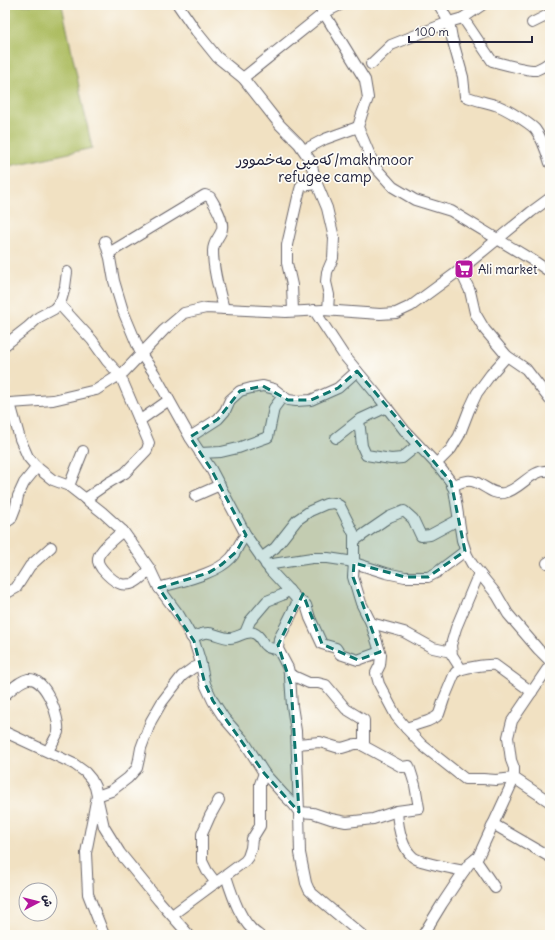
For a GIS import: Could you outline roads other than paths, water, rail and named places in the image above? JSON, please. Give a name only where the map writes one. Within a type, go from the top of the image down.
[{"type":"street","points":[[178,5],[196,31],[217,57],[243,78],[280,125],[304,150],[310,160],[317,184],[328,208],[334,238],[333,258],[327,272],[326,282],[328,310]]},
{"type":"street","points":[[243,78],[321,9],[340,5]]},
{"type":"street","points":[[439,5],[449,22],[465,96],[497,105],[513,113],[534,129],[547,153],[550,163]]},
{"type":"street","points":[[371,64],[391,45],[463,18],[482,5]]},
{"type":"street","points":[[321,9],[365,80],[368,98],[358,127],[375,167],[393,187],[415,200],[451,212],[550,272]]},
{"type":"street","points":[[532,23],[550,14]]},
{"type":"street","points":[[463,18],[492,61],[535,70],[550,62]]},
{"type":"street","points":[[304,150],[325,139],[358,127]]},
{"type":"street","points":[[293,312],[292,285],[287,263],[287,245],[301,186],[317,184]]},
{"type":"street","points":[[109,253],[206,195],[210,197],[223,224],[222,231],[213,244],[213,250],[215,271],[224,309]]},
{"type":"street","points":[[297,744],[320,742],[342,748],[360,744],[402,766],[409,766],[415,785],[419,808],[397,811],[373,819],[346,822],[313,813],[300,812],[264,773],[244,741],[224,718],[213,701],[205,684],[201,665],[192,637],[159,588],[150,569],[123,531],[69,486],[54,480],[37,467],[28,457],[8,404],[53,400],[96,390],[124,372],[164,330],[184,313],[206,308],[286,312],[328,310],[380,314],[396,313],[411,306],[460,270],[550,198]]},
{"type":"street","points":[[105,241],[109,253],[114,281],[123,311],[141,354],[154,373],[190,437],[211,469],[246,535],[264,561],[296,598],[306,605],[310,618],[322,644],[336,648],[340,654],[358,660],[380,652]]},
{"type":"street","points":[[460,270],[470,291],[475,313],[485,330],[507,356],[526,369],[550,400]]},
{"type":"street","points":[[5,345],[39,317],[54,309],[61,302],[67,272]]},
{"type":"street","points":[[59,304],[92,340],[107,361],[120,375],[149,443],[147,450],[125,473],[85,499]]},
{"type":"street","points":[[314,310],[339,348],[357,371],[405,431],[444,473],[454,489],[462,540],[469,559],[497,596],[508,614],[538,649],[550,660]]},
{"type":"street","points":[[436,464],[451,449],[459,436],[477,393],[507,356]]},
{"type":"street","points":[[190,437],[218,419],[225,411],[230,400],[240,391],[263,386],[274,389],[288,400],[312,400],[338,388],[357,371]]},
{"type":"street","points":[[200,453],[221,452],[238,448],[268,437],[274,408],[283,396]]},
{"type":"street","points":[[139,421],[169,400]]},
{"type":"street","points":[[336,438],[359,420],[387,407]]},
{"type":"street","points":[[359,420],[362,446],[366,455],[391,459],[402,458],[418,445]]},
{"type":"street","points":[[69,486],[83,451]]},
{"type":"street","points":[[5,523],[11,519],[18,496],[24,484],[37,467]]},
{"type":"street","points":[[452,486],[468,480],[494,492],[503,493],[513,489],[536,472],[543,470],[550,471]]},
{"type":"street","points":[[195,496],[220,485]]},
{"type":"street","points":[[264,561],[297,520],[310,511],[326,504],[335,503],[340,506],[354,534],[354,577],[361,603],[371,623],[381,655],[380,666],[376,674],[379,684],[396,716],[422,745],[465,779],[496,780],[514,778],[550,802]]},
{"type":"street","points":[[354,541],[389,517],[404,511],[413,519],[421,536],[430,535],[458,520]]},
{"type":"street","points":[[123,531],[100,553],[97,559],[102,571],[119,583],[123,584],[134,583],[150,569]]},
{"type":"street","points":[[159,588],[208,573],[233,556],[246,535]]},
{"type":"street","points":[[5,594],[16,588],[30,566],[51,547]]},
{"type":"street","points":[[264,561],[312,558],[340,559],[398,576],[428,577],[436,573],[465,551]]},
{"type":"street","points":[[461,669],[452,655],[451,645],[456,628],[479,573]]},
{"type":"street","points":[[245,633],[250,622],[267,601],[282,595],[289,590]]},
{"type":"street","points":[[296,598],[296,605],[279,639],[278,649],[288,668],[291,684],[297,744],[300,854],[306,883],[309,890],[362,935]]},
{"type":"street","points":[[371,623],[404,632],[433,648],[451,652]]},
{"type":"street","points":[[192,637],[208,632],[231,638],[249,632],[256,634],[267,647],[271,649],[278,649]]},
{"type":"street","points":[[406,728],[428,721],[439,714],[454,675],[461,669],[490,664],[495,665],[532,692]]},
{"type":"street","points":[[98,796],[111,791],[128,778],[137,768],[141,748],[151,722],[162,702],[182,676],[193,668],[201,665]]},
{"type":"street","points":[[423,935],[464,871],[469,864],[478,857],[514,778],[514,768],[511,760],[508,737],[512,721],[550,665]]},
{"type":"street","points":[[289,674],[309,683],[318,682],[326,685],[346,709],[364,720],[364,746]]},
{"type":"street","points":[[5,694],[21,682],[30,679],[38,682],[45,690],[54,707],[58,721],[58,733],[48,751]]},
{"type":"street","points":[[5,732],[74,764],[91,779],[98,796],[104,827],[120,853],[187,934]]},
{"type":"street","points":[[172,915],[226,876],[244,861],[249,852],[252,839],[260,826],[260,784],[264,773]]},
{"type":"street","points":[[98,796],[86,853],[86,860],[88,894],[104,935]]},
{"type":"street","points":[[216,883],[202,861],[202,834],[219,800]]},
{"type":"street","points":[[397,811],[400,832],[406,848],[414,858],[434,865],[464,871]]},
{"type":"street","points":[[493,824],[550,857]]},
{"type":"street","points":[[476,859],[495,888]]},
{"type":"street","points":[[226,876],[232,895],[243,917],[254,932],[259,935]]},
{"type":"place","name":"Ali market","points":[[464,269]]},
{"type":"district","name":"کەمپی مەخموور/makhmoor refugee camp","points":[[325,168]]}]
